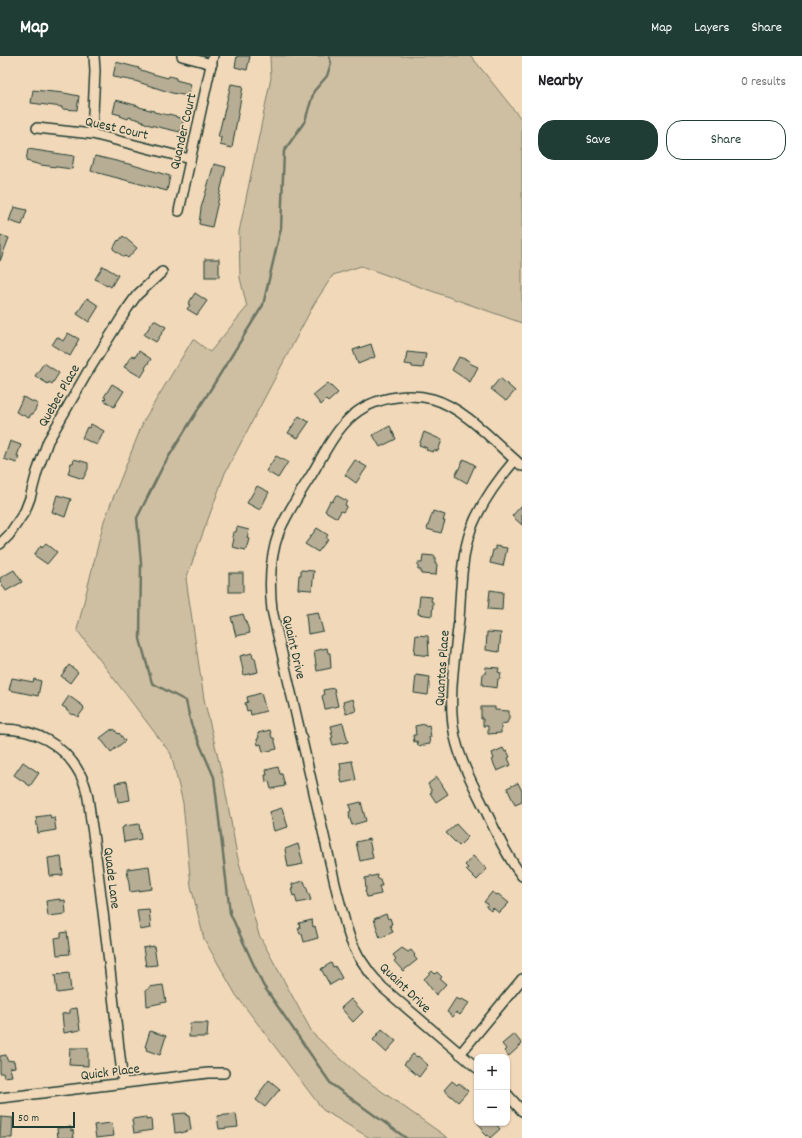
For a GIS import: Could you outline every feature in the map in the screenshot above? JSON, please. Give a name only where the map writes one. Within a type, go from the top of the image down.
[{"type":"street","points":[[92,134],[95,71],[94,56]]},
{"type":"street","points":[[182,56],[212,60]]},
{"type":"street","name":"Quander Court","points":[[178,211],[212,60]]},
{"type":"street","name":"Quest Court","points":[[37,128],[92,134],[190,159]]},
{"type":"street","name":"Quebec Place","points":[[0,544],[9,535],[25,511],[48,441],[55,426],[86,373],[137,295],[162,272]]},
{"type":"street","name":"Quaint Drive","points":[[474,1066],[382,987],[366,968],[351,941],[336,888],[272,610],[270,598],[271,564],[279,533],[286,518],[334,436],[352,415],[376,401],[403,396],[418,396],[439,401],[467,417],[519,463]]},
{"type":"street","name":"Quantas Place","points":[[519,463],[494,486],[483,504],[471,531],[463,572],[451,701],[455,737],[460,754],[493,827],[512,862],[522,876]]},
{"type":"street","name":"Quade Lane","points":[[0,729],[23,730],[55,744],[74,763],[81,774],[87,789],[99,873],[123,1083]]},
{"type":"street","points":[[460,1054],[522,979]]},
{"type":"street","name":"Quick Place","points":[[0,1098],[208,1073],[224,1073]]},
{"type":"street","points":[[510,1098],[522,1112]]},
{"type":"shaded area","points":[[270,56],[471,56],[522,120],[522,323],[361,266],[333,275],[314,304],[225,473],[186,579],[204,699],[224,783],[237,855],[259,935],[313,1034],[360,1076],[448,1138],[370,1138],[323,1110],[236,995],[204,939],[191,886],[183,803],[171,754],[77,630],[104,521],[144,420],[193,339],[210,352],[247,307],[240,278],[239,232],[271,78]]},
{"type":"building","points":[[237,56],[250,56],[247,70],[235,67]]},
{"type":"building","points":[[116,62],[168,78],[169,76],[176,78],[176,80],[191,84],[188,96],[172,93],[135,81],[113,77]]},
{"type":"building","points":[[231,84],[243,86],[232,148],[220,145],[221,137],[218,137]]},
{"type":"building","points":[[33,90],[79,96],[77,110],[62,109],[62,107],[31,103]]},
{"type":"building","points":[[116,100],[139,106],[154,112],[169,114],[184,119],[180,132],[150,125],[143,121],[129,117],[128,119],[113,113]]},
{"type":"building","points":[[28,149],[74,156],[72,169],[41,165],[26,161]]},
{"type":"building","points":[[95,156],[170,176],[167,191],[91,171]]},
{"type":"building","points":[[214,164],[226,167],[212,227],[199,224],[201,208]]},
{"type":"building","points":[[14,207],[27,210],[22,225],[9,221]]},
{"type":"building","points":[[0,235],[9,238],[0,261]]},
{"type":"building","points":[[123,236],[137,248],[128,258],[125,256],[124,257],[113,249],[118,240],[119,241]]},
{"type":"building","points":[[205,259],[219,259],[219,277],[205,277]]},
{"type":"building","points":[[103,266],[118,275],[111,287],[95,279]]},
{"type":"building","points":[[195,293],[207,301],[197,315],[187,309],[190,305],[188,304]]},
{"type":"building","points":[[87,298],[99,306],[89,322],[77,314]]},
{"type":"building","points":[[154,320],[166,327],[156,342],[144,335]]},
{"type":"building","points":[[68,333],[79,339],[70,356],[52,345],[57,337],[63,341]]},
{"type":"building","points":[[371,344],[375,357],[358,364],[353,350]]},
{"type":"building","points":[[139,351],[151,359],[141,377],[124,367],[132,355],[135,357]]},
{"type":"building","points":[[407,352],[426,354],[423,368],[412,367],[412,365],[405,364]]},
{"type":"building","points":[[459,357],[470,361],[469,363],[478,367],[470,382],[452,370]]},
{"type":"building","points":[[44,363],[59,373],[52,384],[49,382],[48,384],[35,376]]},
{"type":"building","points":[[500,378],[515,391],[506,401],[491,389]]},
{"type":"building","points":[[328,383],[338,393],[328,402],[326,400],[321,405],[313,395]]},
{"type":"building","points":[[112,384],[124,391],[114,407],[104,400],[106,398],[104,397]]},
{"type":"building","points":[[23,397],[38,404],[33,414],[31,414],[29,418],[16,412]]},
{"type":"building","points":[[299,416],[309,422],[298,438],[288,433]]},
{"type":"building","points":[[91,424],[104,431],[97,445],[82,438],[87,427],[89,428]]},
{"type":"building","points":[[390,426],[396,439],[380,447],[373,435]]},
{"type":"building","points":[[424,432],[442,440],[438,451],[434,450],[433,452],[426,450],[427,448],[419,445]]},
{"type":"building","points":[[10,441],[21,445],[17,456],[19,456],[17,463],[4,459]]},
{"type":"building","points":[[276,456],[288,462],[278,478],[266,471]]},
{"type":"building","points":[[74,459],[88,463],[88,469],[83,479],[68,474],[71,463],[73,463]]},
{"type":"building","points":[[464,459],[475,465],[467,483],[455,476]]},
{"type":"building","points":[[355,460],[367,467],[356,483],[345,475]]},
{"type":"building","points":[[257,486],[269,492],[260,510],[247,503]]},
{"type":"building","points":[[57,495],[71,499],[65,517],[52,512]]},
{"type":"building","points":[[336,495],[347,501],[345,505],[347,506],[343,512],[341,511],[337,518],[325,511],[330,501],[332,502]]},
{"type":"building","points":[[522,505],[522,525],[512,516]]},
{"type":"building","points":[[433,511],[445,515],[443,521],[445,521],[441,533],[427,529]]},
{"type":"building","points":[[237,527],[249,530],[247,538],[249,539],[246,550],[232,547],[234,539],[232,538],[233,532],[236,532]]},
{"type":"building","points":[[317,528],[328,535],[326,538],[328,539],[318,552],[305,544]]},
{"type":"building","points":[[46,543],[57,552],[47,564],[34,555],[41,545],[42,547]]},
{"type":"building","points":[[495,546],[507,548],[503,566],[490,563]]},
{"type":"building","points":[[423,555],[435,556],[435,564],[437,564],[436,575],[421,574],[421,570],[418,570],[418,563],[422,563]]},
{"type":"building","points":[[14,570],[22,582],[6,591],[0,581],[0,578]]},
{"type":"building","points":[[301,570],[314,571],[312,590],[298,589]]},
{"type":"building","points":[[229,573],[243,573],[243,592],[229,592]]},
{"type":"building","points":[[490,590],[503,592],[502,610],[488,609]]},
{"type":"building","points":[[420,596],[432,597],[432,616],[418,614]]},
{"type":"building","points":[[318,612],[323,631],[308,634],[306,614]]},
{"type":"building","points":[[243,614],[250,633],[236,636],[231,617]]},
{"type":"building","points":[[487,632],[501,633],[499,652],[486,650]]},
{"type":"building","points":[[416,635],[428,636],[429,656],[414,654]]},
{"type":"building","points":[[327,648],[328,653],[330,653],[331,668],[317,671],[314,651]]},
{"type":"building","points":[[252,653],[253,658],[255,658],[258,672],[244,675],[240,656]]},
{"type":"building","points":[[69,665],[78,672],[70,683],[61,676]]},
{"type":"building","points":[[486,667],[499,668],[498,672],[501,673],[500,679],[498,679],[497,688],[482,685],[483,674],[485,674]]},
{"type":"building","points":[[416,675],[430,677],[428,695],[414,693]]},
{"type":"building","points":[[12,678],[33,682],[34,679],[41,681],[38,696],[9,690]]},
{"type":"building","points":[[334,688],[338,706],[325,709],[322,696],[324,695],[323,690]]},
{"type":"building","points":[[261,693],[266,711],[251,715],[250,710],[247,711],[245,703],[248,702],[247,697]]},
{"type":"building","points":[[69,696],[83,706],[84,709],[78,717],[62,706]]},
{"type":"building","points":[[353,699],[356,711],[346,714],[343,702]]},
{"type":"building","points":[[481,707],[495,707],[495,710],[509,711],[507,723],[501,724],[501,733],[488,734],[488,726],[483,726],[483,719],[481,719]]},
{"type":"building","points":[[343,723],[348,742],[333,745],[331,738],[333,737],[331,733],[333,733],[331,726]]},
{"type":"building","points":[[425,724],[425,726],[429,725],[431,737],[429,737],[430,744],[418,746],[417,741],[414,742],[413,735],[416,735],[415,726]]},
{"type":"building","points":[[112,729],[112,731],[114,729],[118,734],[119,733],[125,741],[111,752],[100,738]]},
{"type":"building","points":[[270,730],[277,749],[263,752],[261,744],[258,745],[258,733]]},
{"type":"building","points":[[503,748],[505,752],[507,751],[510,757],[508,758],[511,765],[497,771],[492,760],[494,759],[492,753]]},
{"type":"building","points":[[352,761],[356,780],[342,783],[340,763]]},
{"type":"building","points":[[23,762],[39,773],[30,786],[14,775]]},
{"type":"building","points":[[278,767],[280,774],[282,774],[285,786],[271,789],[269,781],[266,782],[266,770]]},
{"type":"building","points":[[437,777],[448,794],[436,802],[430,793],[432,792],[428,784]]},
{"type":"building","points":[[127,781],[130,800],[118,802],[115,783]]},
{"type":"building","points":[[518,783],[522,791],[522,802],[515,805],[507,788]]},
{"type":"building","points":[[361,802],[366,821],[352,825],[349,816],[349,812],[351,811],[349,805]]},
{"type":"building","points":[[282,808],[288,827],[274,831],[269,812]]},
{"type":"building","points":[[50,815],[51,818],[54,817],[56,830],[38,833],[36,817]]},
{"type":"building","points":[[139,824],[141,839],[124,842],[122,828],[124,826]]},
{"type":"building","points":[[456,824],[468,837],[459,846],[446,833]]},
{"type":"building","points":[[369,839],[373,858],[360,861],[356,842]]},
{"type":"building","points":[[298,844],[303,864],[288,867],[285,849]]},
{"type":"building","points":[[61,856],[63,875],[50,876],[48,858]]},
{"type":"building","points":[[473,856],[487,869],[477,880],[466,869],[468,868],[465,865]]},
{"type":"building","points":[[149,866],[152,889],[130,892],[127,869]]},
{"type":"building","points":[[377,875],[382,886],[379,886],[381,894],[367,897],[365,890],[365,878]]},
{"type":"building","points":[[304,881],[311,900],[297,903],[295,895],[293,896],[291,889],[293,889],[292,884]]},
{"type":"building","points":[[492,892],[497,895],[498,894],[509,903],[499,913],[493,908],[491,911],[486,907],[488,904],[484,902]]},
{"type":"building","points":[[60,899],[60,901],[65,900],[66,914],[48,916],[46,901]]},
{"type":"building","points":[[149,909],[151,928],[140,930],[137,910]]},
{"type":"building","points":[[386,914],[388,919],[390,918],[392,924],[390,925],[393,932],[380,938],[374,919]]},
{"type":"building","points":[[312,920],[313,927],[315,926],[318,938],[304,942],[302,934],[300,934],[298,928],[300,928],[299,923]]},
{"type":"building","points":[[67,932],[70,954],[57,955],[55,938],[61,937],[61,933]]},
{"type":"building","points":[[154,946],[157,965],[146,966],[143,948]]},
{"type":"building","points":[[402,948],[408,952],[411,950],[417,960],[403,971],[394,961],[396,959],[393,955]]},
{"type":"building","points":[[331,963],[333,967],[335,966],[342,978],[330,985],[321,969]]},
{"type":"building","points":[[432,971],[435,974],[437,972],[442,977],[440,979],[446,984],[436,995],[424,979]]},
{"type":"building","points":[[69,973],[71,991],[57,993],[55,975]]},
{"type":"building","points":[[163,985],[166,1002],[147,1006],[146,990],[149,989],[149,987]]},
{"type":"building","points":[[456,998],[460,1000],[462,999],[469,1003],[460,1015],[456,1012],[453,1017],[447,1012]]},
{"type":"building","points":[[351,999],[363,1012],[353,1022],[341,1008]]},
{"type":"building","points":[[77,1008],[80,1030],[64,1033],[62,1014],[70,1013],[70,1009]]},
{"type":"building","points":[[190,1023],[208,1023],[207,1037],[189,1037]]},
{"type":"building","points":[[382,1029],[396,1041],[386,1052],[373,1040]]},
{"type":"building","points":[[150,1031],[166,1036],[160,1055],[146,1050],[147,1048],[145,1047]]},
{"type":"building","points":[[514,1034],[522,1044],[510,1055],[504,1051],[506,1049],[502,1044]]},
{"type":"building","points":[[70,1048],[88,1048],[88,1066],[69,1065]]},
{"type":"building","points":[[413,1054],[417,1057],[418,1056],[428,1065],[419,1077],[404,1064]]},
{"type":"building","points":[[6,1055],[7,1060],[14,1061],[15,1067],[10,1068],[12,1076],[4,1077],[3,1073],[0,1073],[0,1056]]},
{"type":"building","points":[[269,1080],[280,1089],[265,1107],[256,1100]]},
{"type":"building","points":[[452,1081],[457,1085],[459,1083],[468,1091],[458,1102],[444,1090]]},
{"type":"building","points":[[186,1113],[187,1116],[189,1116],[191,1130],[175,1133],[173,1114]]},
{"type":"building","points":[[236,1114],[238,1127],[219,1129],[217,1116]]},
{"type":"building","points":[[1,1117],[13,1118],[12,1138],[0,1138]]},
{"type":"building","points":[[146,1117],[146,1120],[151,1119],[152,1130],[134,1133],[132,1119]]},
{"type":"building","points":[[112,1123],[114,1136],[96,1138],[94,1125]]},
{"type":"building","points":[[480,1126],[498,1126],[500,1129],[490,1138],[481,1131],[483,1129]]},
{"type":"building","points":[[71,1127],[74,1138],[58,1138],[57,1128]]},
{"type":"waterway","points":[[329,56],[331,63],[327,76],[314,91],[305,121],[284,151],[281,228],[263,305],[163,466],[137,518],[141,563],[140,639],[152,683],[186,701],[191,724],[214,777],[230,913],[263,985],[331,1084],[406,1138]]}]
